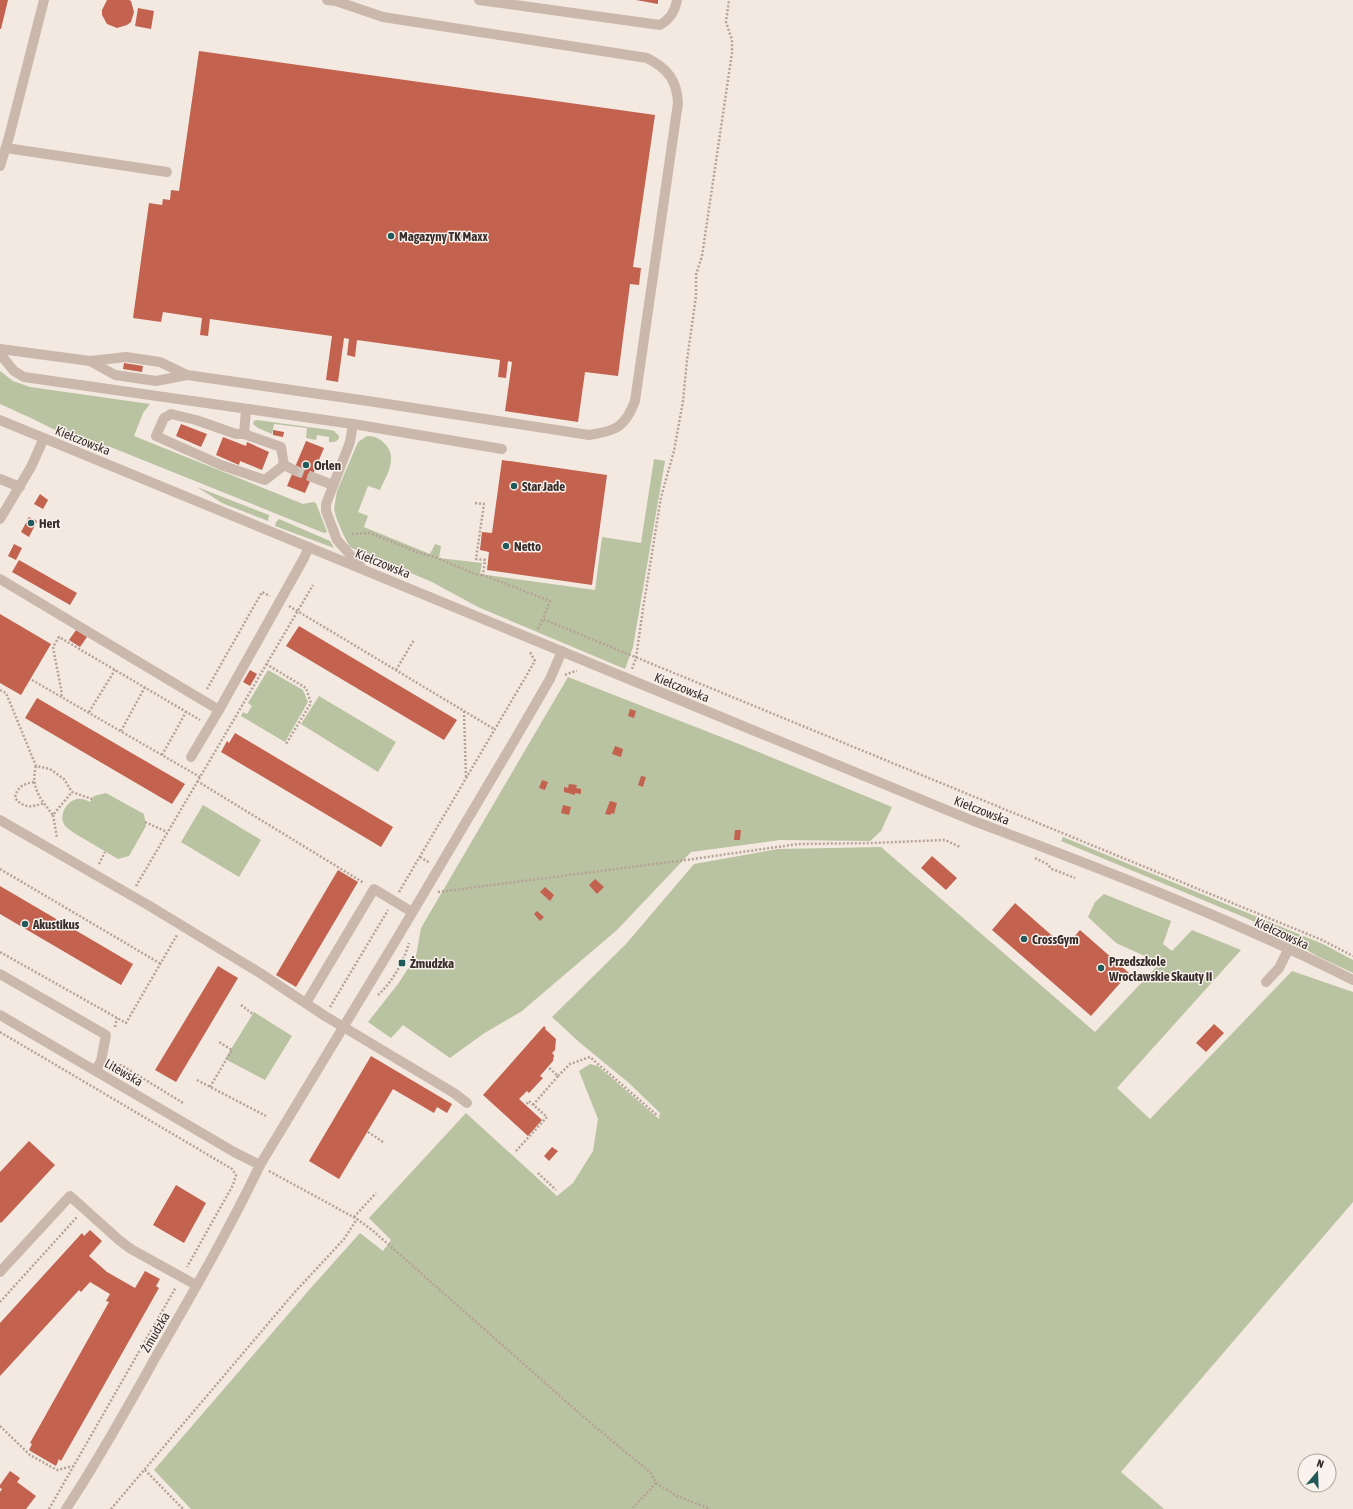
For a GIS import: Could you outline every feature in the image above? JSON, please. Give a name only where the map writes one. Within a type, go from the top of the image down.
[{"type":"street","points":[[0,166],[44,0]]},
{"type":"street","points":[[0,349],[90,361],[126,357],[160,362],[187,375],[589,435],[608,432],[618,426],[630,414],[636,393],[678,103],[677,90],[672,79],[659,64],[647,58],[383,16],[336,1],[327,0]]},
{"type":"street","points":[[480,0],[660,25],[670,19],[676,8],[677,0]]},
{"type":"street","points":[[6,148],[166,172]]},
{"type":"street","points":[[0,354],[14,371],[24,377],[246,410],[353,424],[502,449]]},
{"type":"street","points":[[90,361],[115,375],[156,381],[187,375]]},
{"type":"street","points":[[244,434],[246,410]]},
{"type":"street","points":[[171,414],[196,420],[236,434],[244,434],[281,447],[284,466],[265,480],[221,465],[156,436],[164,418],[171,414]]},
{"type":"street","name":"Kiełczowska","points":[[0,420],[964,817],[1082,862],[1210,914],[1353,980]]},
{"type":"street","points":[[353,424],[350,442],[326,504],[326,511],[337,540],[362,569]]},
{"type":"street","points":[[0,519],[20,487],[44,438]]},
{"type":"street","points":[[284,466],[294,470]]},
{"type":"street","points":[[312,477],[333,485]]},
{"type":"street","points":[[0,479],[20,487]]},
{"type":"street","points":[[192,757],[309,547]]},
{"type":"street","points":[[0,579],[219,710]]},
{"type":"street","name":"Żmudzka","points":[[66,1509],[87,1478],[196,1286],[260,1165],[550,679],[562,651]]},
{"type":"street","points":[[0,820],[130,895],[260,973],[325,1016],[454,1093],[467,1103]]},
{"type":"street","points":[[306,1003],[374,889],[412,912]]},
{"type":"street","points":[[1266,982],[1279,968],[1288,950]]},
{"type":"street","points":[[0,974],[106,1035],[101,1061],[96,1070]]},
{"type":"street","name":"Litewska","points":[[0,1015],[234,1152],[260,1165]]},
{"type":"street","points":[[0,1272],[70,1196],[131,1249],[196,1286]]},
{"type":"path","points":[[628,678],[636,658],[642,609],[661,497],[674,451],[683,401],[696,296],[696,274],[702,256],[732,53],[732,40],[726,22],[729,0]]},
{"type":"path","points":[[475,503],[484,504],[476,558],[485,560],[483,575]]},
{"type":"path","points":[[352,534],[370,534],[550,601],[536,633]]},
{"type":"path","points":[[130,895],[313,584]]},
{"type":"path","points":[[201,700],[262,592],[298,611],[494,729]]},
{"type":"path","points":[[543,619],[1308,934],[1353,956]]},
{"type":"path","points":[[61,696],[62,694],[53,647],[59,637],[209,726]]},
{"type":"path","points":[[396,670],[414,640]]},
{"type":"path","points":[[325,1016],[535,662],[528,650],[530,646]]},
{"type":"path","points":[[266,664],[306,688],[311,703],[286,744]]},
{"type":"path","points":[[89,712],[115,670]]},
{"type":"path","points":[[32,680],[200,777]]},
{"type":"path","points":[[121,731],[145,687]]},
{"type":"path","points":[[0,690],[6,693],[36,766],[33,775],[39,797],[53,815],[57,835],[54,851]]},
{"type":"path","points":[[464,711],[466,779]]},
{"type":"path","points":[[162,755],[186,712]]},
{"type":"path","points":[[36,766],[50,770],[64,778],[72,792],[92,799]]},
{"type":"path","points":[[197,781],[374,889]]},
{"type":"path","points":[[34,782],[21,786],[16,791],[15,798],[19,804],[28,807],[44,803]]},
{"type":"path","points":[[53,815],[72,792]]},
{"type":"path","points":[[145,822],[167,832]]},
{"type":"path","points":[[427,887],[439,893],[798,844],[945,840],[960,846]]},
{"type":"path","points":[[420,857],[432,864]]},
{"type":"path","points":[[0,870],[161,964]]},
{"type":"path","points":[[0,952],[126,1023],[182,926]]},
{"type":"path","points":[[241,1006],[254,1015]]},
{"type":"path","points":[[0,1032],[232,1168],[236,1175],[233,1185],[181,1278],[49,1509]]},
{"type":"path","points":[[210,1087],[232,1050],[219,1042]]},
{"type":"path","points":[[533,1105],[570,1064],[590,1057],[658,1116]]},
{"type":"path","points":[[101,1061],[111,1062],[123,1066],[184,1103]]},
{"type":"path","points":[[548,1068],[558,1076]]},
{"type":"path","points":[[197,1080],[266,1116]]},
{"type":"path","points":[[516,1151],[547,1117],[529,1101],[526,1105]]},
{"type":"path","points":[[368,1132],[383,1142]]},
{"type":"path","points":[[260,1165],[282,1179],[356,1218],[372,1230],[586,1419],[651,1473],[656,1483],[677,1496],[710,1509]]},
{"type":"path","points":[[538,1173],[556,1190]]},
{"type":"path","points":[[111,1509],[290,1299],[344,1239],[356,1218],[376,1193]]},
{"type":"path","points":[[0,1302],[84,1209]]},
{"type":"path","points":[[0,1426],[30,1456],[57,1470],[74,1466]]},
{"type":"path","points":[[0,1432],[5,1431]]},
{"type":"path","points":[[145,1470],[183,1509]]},
{"type":"path","points":[[632,1509],[656,1483]]},
{"type":"green space","points":[[0,371],[13,381],[30,387],[150,404],[143,413],[134,436],[303,504],[313,502],[316,503],[327,532],[324,533],[108,446],[105,450],[85,445],[0,404]]},
{"type":"green space","points":[[257,420],[330,430],[334,431],[339,438],[336,441],[329,442],[329,437],[317,435],[316,440],[306,438],[307,428],[274,424],[272,434],[258,428],[253,424],[254,421]]},
{"type":"green space","points":[[367,436],[375,437],[386,445],[391,456],[391,462],[390,468],[380,490],[368,486],[358,512],[368,516],[364,527],[430,554],[435,544],[441,546],[439,558],[482,563],[480,574],[595,590],[602,537],[641,543],[654,459],[665,461],[633,647],[625,669],[478,607],[432,582],[350,547],[343,534],[334,509],[337,491],[358,442]]},
{"type":"green space","points":[[197,487],[269,515],[268,521],[222,503]]},
{"type":"green space","points":[[279,519],[330,541],[334,548],[275,526]]},
{"type":"green space","points":[[268,670],[303,690],[308,702],[285,742],[241,716],[243,712],[247,714],[252,706],[248,703]]},
{"type":"green space","points":[[568,677],[739,744],[892,807],[881,831],[870,841],[780,840],[691,852],[617,930],[522,1011],[483,1034],[450,1058],[403,1025],[391,1038],[368,1022],[398,984],[416,956],[421,928]]},
{"type":"green space","points":[[319,696],[396,742],[378,772],[301,724]]},
{"type":"green space","points":[[106,793],[144,814],[146,826],[129,856],[118,859],[74,833],[66,827],[63,820],[63,812],[65,808],[73,800],[81,799],[90,802],[94,796]]},
{"type":"green space","points":[[203,805],[261,840],[239,877],[181,842]]},
{"type":"green space","points":[[1063,837],[1323,944],[1353,960],[1353,973],[1317,956],[1273,930],[1061,841]]},
{"type":"green space","points":[[881,847],[1095,1032],[1160,963],[1116,943],[1088,917],[1095,902],[1104,894],[1171,921],[1163,944],[1172,951],[1192,930],[1241,950],[1117,1088],[1150,1119],[1292,971],[1353,992],[1353,1202],[1121,1472],[1164,1509],[191,1509],[154,1470],[360,1233],[383,1251],[391,1240],[369,1218],[466,1113],[557,1196],[573,1183],[593,1151],[598,1119],[579,1071],[590,1064],[598,1066],[659,1119],[660,1113],[629,1083],[579,1042],[552,1017],[626,944],[694,864],[778,849]]},
{"type":"green space","points":[[254,1012],[292,1036],[265,1080],[225,1059]]},
{"type":"building","points":[[0,0],[8,0],[1,29],[0,29]]},
{"type":"building","points":[[107,0],[131,1],[134,12],[131,22],[117,28],[107,24],[102,15],[102,10]]},
{"type":"building","points":[[636,0],[658,0],[658,4]]},
{"type":"building","points":[[138,8],[154,11],[151,29],[135,26]]},
{"type":"building","name":"Magazyny TK Maxx","points":[[199,51],[655,115],[633,267],[641,268],[639,285],[630,284],[618,376],[585,372],[578,422],[505,411],[512,362],[508,361],[506,378],[498,377],[500,360],[357,340],[355,357],[347,355],[349,339],[344,338],[338,382],[326,380],[332,336],[210,319],[208,336],[200,335],[202,318],[163,312],[161,322],[133,318],[149,203],[162,205],[163,199],[170,200],[171,190],[179,191]]},
{"type":"building","points":[[124,363],[143,366],[142,372],[123,369]]},
{"type":"building","points":[[181,424],[207,434],[201,447],[176,436]]},
{"type":"building","points":[[273,430],[284,432],[283,437],[273,435]]},
{"type":"building","points":[[223,437],[246,446],[247,442],[269,452],[262,470],[240,461],[239,465],[216,455]]},
{"type":"building","points":[[306,441],[324,448],[305,493],[287,486]]},
{"type":"building","points":[[502,460],[607,475],[592,585],[487,570],[489,552],[480,550],[482,532],[492,533]]},
{"type":"building","points":[[40,494],[48,500],[43,509],[34,504]]},
{"type":"building","points":[[29,517],[37,521],[29,537],[21,532]]},
{"type":"building","points":[[14,544],[22,548],[16,560],[8,556]]},
{"type":"building","points":[[19,560],[77,593],[70,605],[12,572]]},
{"type":"building","points":[[0,614],[51,644],[21,695],[0,683]]},
{"type":"building","points":[[299,626],[457,720],[444,740],[286,646]]},
{"type":"building","points":[[76,630],[87,637],[80,647],[69,640]]},
{"type":"building","points":[[250,670],[257,674],[250,686],[243,682]]},
{"type":"building","points":[[37,698],[185,784],[172,804],[25,718]]},
{"type":"building","points":[[630,709],[636,711],[634,718],[628,716]]},
{"type":"building","points":[[235,733],[393,827],[381,847],[221,752],[227,741],[229,743]]},
{"type":"building","points":[[615,746],[623,749],[621,757],[612,754]]},
{"type":"building","points":[[641,776],[646,777],[643,787],[638,785]]},
{"type":"building","points":[[542,780],[548,782],[545,790],[539,788]]},
{"type":"building","points":[[569,784],[577,785],[576,788],[581,789],[581,794],[575,793],[575,795],[564,792],[564,787],[568,788]]},
{"type":"building","points":[[610,801],[617,803],[614,814],[611,813],[611,815],[605,814]]},
{"type":"building","points":[[563,805],[571,807],[569,815],[561,813]]},
{"type":"building","points":[[735,830],[741,830],[740,840],[734,840]]},
{"type":"building","points":[[932,856],[957,878],[946,890],[921,868]]},
{"type":"building","points":[[338,870],[358,882],[296,987],[276,975]]},
{"type":"building","points":[[595,879],[604,887],[597,894],[589,885]]},
{"type":"building","points":[[0,886],[133,964],[121,985],[0,914]]},
{"type":"building","points":[[545,887],[554,895],[550,901],[540,892]]},
{"type":"building","points":[[1015,903],[1065,947],[1080,930],[1129,973],[1091,1016],[992,930]]},
{"type":"building","points":[[537,911],[544,917],[540,921],[534,914]]},
{"type":"building","points":[[218,966],[238,978],[176,1082],[155,1070]]},
{"type":"building","points":[[1214,1024],[1224,1033],[1206,1052],[1196,1043]]},
{"type":"building","points":[[544,1026],[546,1028],[545,1029],[556,1039],[555,1050],[552,1053],[554,1055],[553,1061],[540,1076],[543,1078],[529,1093],[527,1091],[519,1099],[542,1120],[528,1136],[483,1095]]},
{"type":"building","points":[[371,1056],[452,1104],[447,1113],[437,1107],[434,1113],[393,1089],[339,1179],[309,1161]]},
{"type":"building","points":[[29,1141],[55,1165],[1,1223],[0,1172]]},
{"type":"building","points":[[552,1147],[558,1151],[549,1161],[544,1156]]},
{"type":"building","points":[[176,1185],[206,1203],[184,1243],[153,1225]]},
{"type":"building","points":[[90,1230],[102,1241],[89,1256],[107,1272],[135,1288],[145,1271],[160,1279],[156,1286],[159,1288],[61,1461],[59,1459],[56,1466],[29,1450],[32,1444],[30,1443],[109,1302],[106,1301],[110,1294],[90,1282],[81,1292],[79,1290],[0,1376],[0,1323],[82,1233],[84,1236]]},
{"type":"building","points":[[10,1471],[20,1478],[17,1482],[36,1496],[26,1509],[0,1509],[0,1492],[2,1489],[0,1488],[0,1485]]},
{"type":"tunnel","points":[[294,470],[312,477]]},
{"type":"place","name":"Magazyny TK Maxx","points":[[391,236]]},
{"type":"place","name":"Orlen","points":[[306,465]]},
{"type":"place","name":"Star Jade","points":[[514,486]]},
{"type":"place","name":"Hert","points":[[31,523]]},
{"type":"place","name":"Netto","points":[[506,546]]},
{"type":"place","name":"Akustikus","points":[[25,924]]},
{"type":"place","name":"CrossGym","points":[[1024,939]]},
{"type":"place","name":"Żmudzka","points":[[402,963]]},
{"type":"place","name":"Przedszkole Wrocławskie Skauty II","points":[[1101,968]]}]
